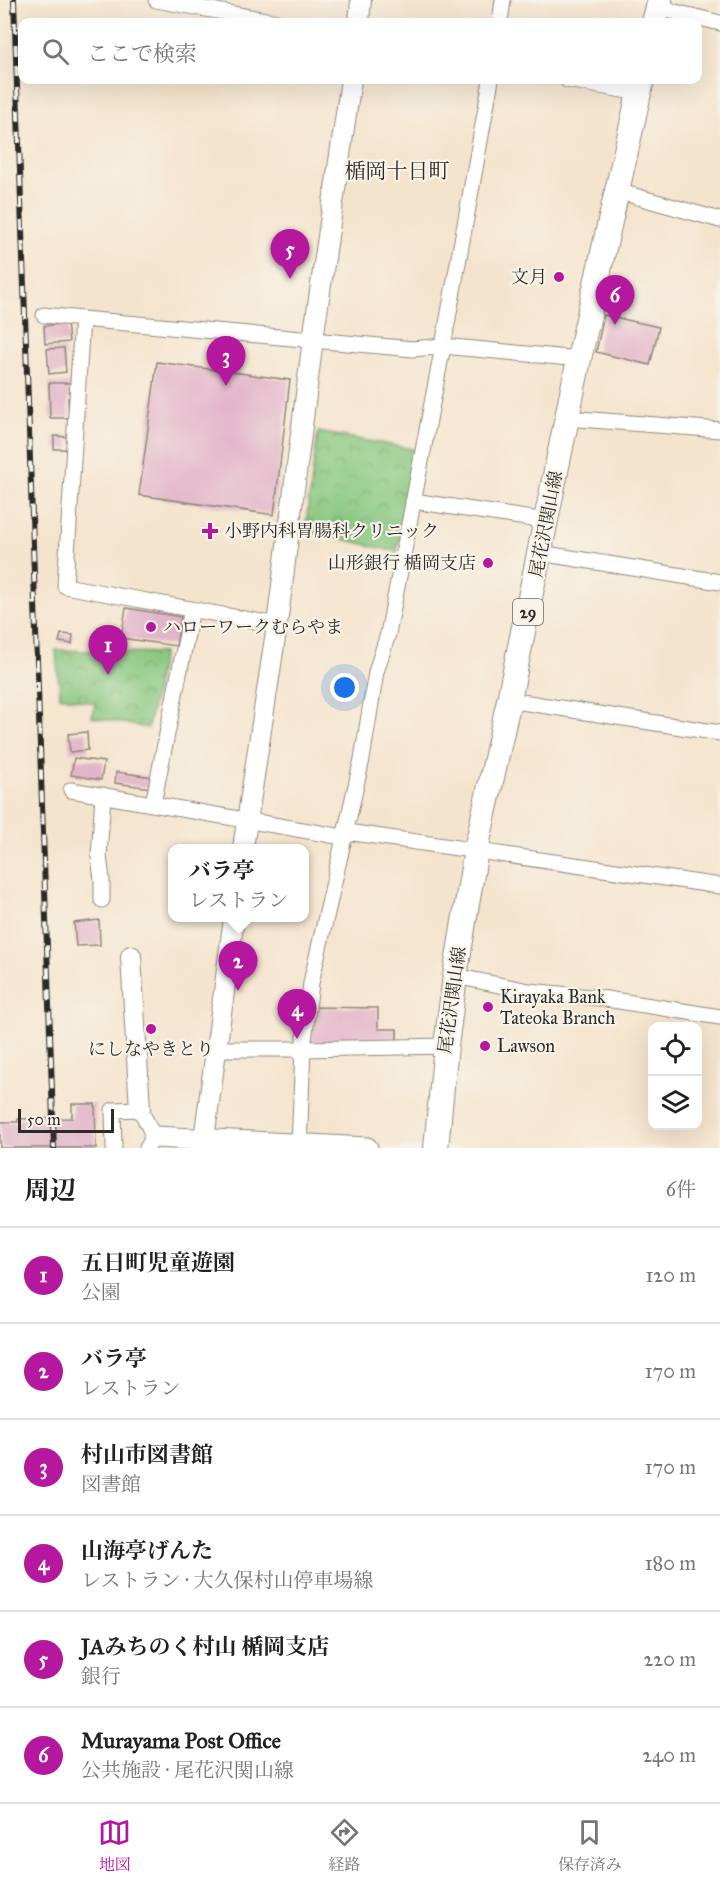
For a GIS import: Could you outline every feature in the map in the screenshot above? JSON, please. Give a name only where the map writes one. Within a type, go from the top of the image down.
[{"type":"main road","name":"尾花沢関山線","points":[[436,1148],[454,976],[476,850],[579,359],[640,86]]},
{"type":"main road","points":[[151,1143],[204,1138],[299,1146],[367,1148]]},
{"type":"street","points":[[156,0],[256,18]]},
{"type":"street","points":[[360,18],[362,0]]},
{"type":"street","points":[[501,18],[503,0]]},
{"type":"street","points":[[657,6],[700,18]]},
{"type":"street","points":[[702,19],[720,23]]},
{"type":"street","points":[[244,844],[278,625],[313,339],[350,84]]},
{"type":"street","points":[[299,1146],[303,1049],[311,983],[362,759],[376,672],[388,634],[490,84]]},
{"type":"street","points":[[616,84],[640,86]]},
{"type":"street","points":[[617,191],[720,220]]},
{"type":"street","points":[[44,315],[413,349],[443,346],[579,359]]},
{"type":"street","points":[[82,319],[65,585],[278,625]]},
{"type":"street","points":[[567,418],[720,430]]},
{"type":"street","points":[[413,501],[546,521]]},
{"type":"street","points":[[540,553],[720,582]]},
{"type":"street","points":[[153,804],[192,609]]},
{"type":"street","points":[[509,700],[720,733]]},
{"type":"street","points":[[71,790],[343,837],[354,833],[720,886]]},
{"type":"street","points":[[102,900],[99,856],[103,795]]},
{"type":"street","points":[[204,1138],[233,922]]},
{"type":"street","points":[[130,956],[140,1109],[151,1143]]},
{"type":"street","points":[[454,976],[529,991],[600,998],[720,1017]]},
{"type":"street","points":[[216,1049],[446,1046]]},
{"type":"street","points":[[114,1148],[113,1110],[140,1109]]},
{"type":"green space","points":[[318,432],[419,450],[397,552],[305,530]]},
{"type":"green space","points":[[56,650],[163,653],[148,728],[92,717],[95,703],[60,696]]},
{"type":"building","points":[[604,315],[659,327],[650,365],[596,352]]},
{"type":"building","points":[[67,323],[69,342],[45,344],[44,326]]},
{"type":"building","points":[[64,348],[66,372],[49,374],[47,349]]},
{"type":"building","points":[[157,362],[290,380],[274,515],[139,495]]},
{"type":"building","points":[[49,383],[74,383],[75,398],[68,398],[69,418],[50,418]]},
{"type":"building","points":[[54,436],[69,437],[69,449],[54,449]]},
{"type":"building","points":[[126,608],[181,617],[176,646],[121,638]]},
{"type":"building","points":[[61,634],[73,635],[72,644],[59,642]]},
{"type":"building","points":[[87,732],[88,750],[70,752],[68,734]]},
{"type":"building","points":[[74,758],[104,762],[101,780],[71,775]]},
{"type":"building","points":[[116,772],[153,777],[151,788],[115,783]]},
{"type":"building","points":[[99,920],[100,945],[76,946],[74,923]]},
{"type":"building","points":[[312,1007],[378,1008],[378,1029],[397,1029],[397,1043],[312,1042]]},
{"type":"building","points":[[72,1104],[95,1104],[96,1148],[0,1148],[0,1122],[18,1122],[18,1119],[72,1118]]},
{"type":"railway","points":[[14,0],[54,1148]]},
{"type":"place","name":"文月","points":[[559,277]]},
{"type":"place","name":"JAみちのく村山 楯岡支店","points":[[290,279]]},
{"type":"place","name":"Murayama Post Office","points":[[615,325]]},
{"type":"place","name":"村山市図書館","points":[[226,386]]},
{"type":"place","name":"小野内科胃腸科クリニック","points":[[210,531]]},
{"type":"place","name":"山形銀行 楯岡支店","points":[[488,563]]},
{"type":"place","name":"ハローワークむらやま","points":[[151,627]]},
{"type":"place","name":"五日町児童遊園","points":[[108,675]]},
{"type":"place","name":"バラ亭","points":[[238,991]]},
{"type":"place","name":"Kirayaka Bank Tateoka Branch","points":[[488,1007]]},
{"type":"place","name":"にしなやきとり","points":[[151,1029]]},
{"type":"place","name":"山海亭げんた","points":[[297,1039]]},
{"type":"place","name":"Lawson","points":[[485,1046]]},
{"type":"district","name":"楯岡十日町","points":[[397,171]]}]
